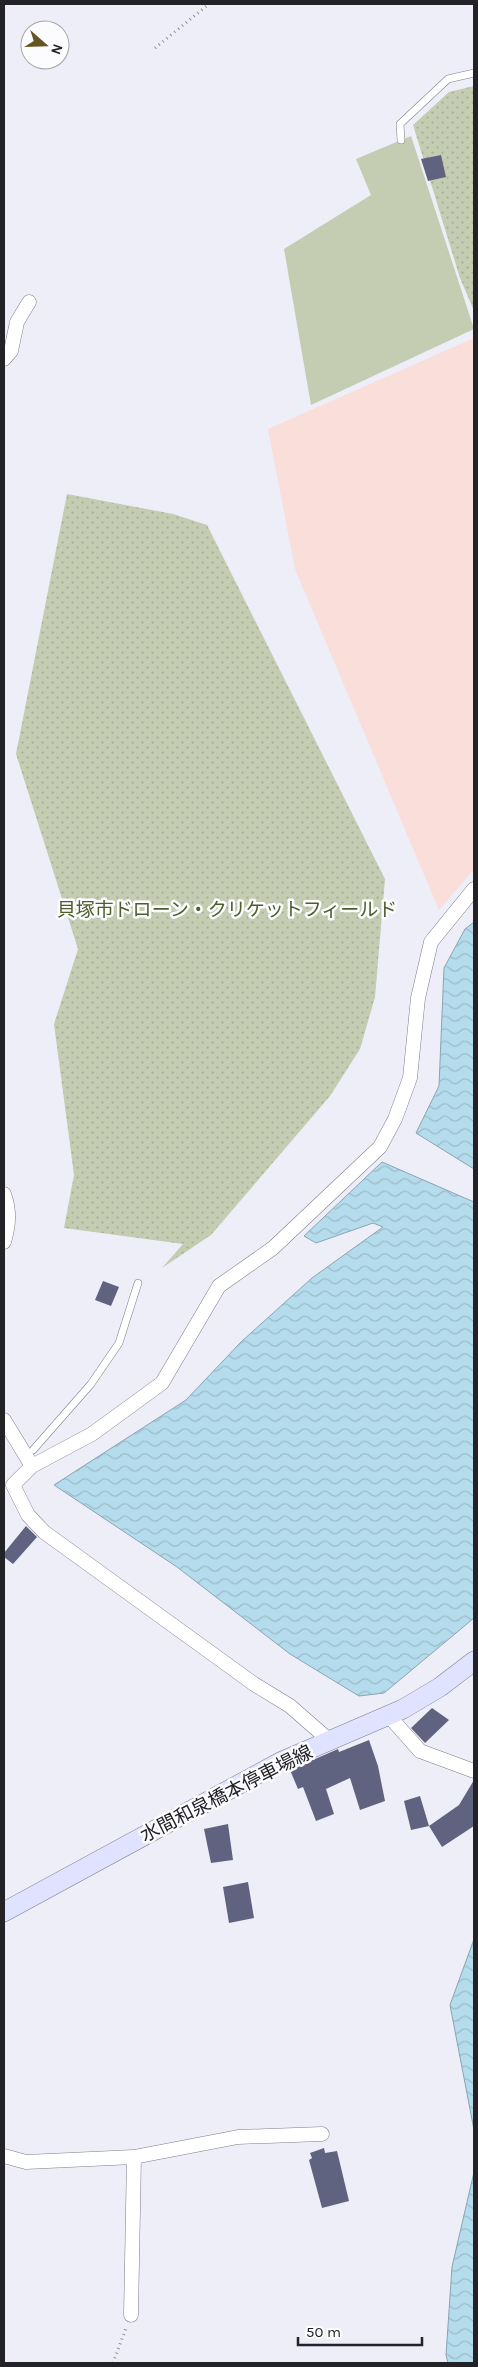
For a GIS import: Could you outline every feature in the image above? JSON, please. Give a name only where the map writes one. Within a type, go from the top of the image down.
[{"type":"main road","name":"水間和泉橋本停車場線","points":[[4,1912],[280,1762],[389,1716],[420,1700],[474,1661]]},
{"type":"street","points":[[4,358],[10,350],[17,322],[30,302]]},
{"type":"street","points":[[330,1741],[290,1706],[254,1684],[93,1565],[44,1532],[28,1515],[12,1485],[32,1466],[92,1434],[162,1383],[220,1286],[273,1248],[380,1147],[395,1119],[410,1078],[418,998],[431,942],[474,889]]},
{"type":"street","points":[[4,1194],[8,1206],[8,1226],[4,1242]]},
{"type":"street","points":[[4,1420],[32,1466]]},
{"type":"street","points":[[389,1716],[420,1750],[474,1771]]},
{"type":"street","points":[[4,2156],[26,2162],[134,2156],[238,2138],[322,2134]]},
{"type":"street","points":[[131,2315],[134,2156]]},
{"type":"lane","points":[[401,140],[400,124],[448,79],[474,73]]},
{"type":"lane","points":[[33,1450],[91,1384],[119,1343],[138,1282]]},
{"type":"path","points":[[155,48],[209,4]]},
{"type":"path","points":[[113,2363],[131,2315]]},
{"type":"shaded area","points":[[474,338],[474,869],[439,910],[295,569],[268,429]]},
{"type":"green space","points":[[474,86],[474,311],[460,278],[413,125],[449,92]]},
{"type":"green space","points":[[411,136],[474,329],[311,405],[284,249],[371,195],[356,159]]},
{"type":"green space","name":"貝塚市ドローン・クリケットフィールド","points":[[67,494],[173,514],[207,525],[385,879],[375,997],[360,1049],[330,1096],[211,1235],[162,1268],[183,1244],[64,1228],[74,1175],[54,1024],[78,949],[16,754]]},
{"type":"water","points":[[474,922],[474,1169],[416,1133],[439,1086],[444,968],[465,929]]},
{"type":"water","points":[[382,1162],[474,1202],[474,1618],[384,1693],[359,1696],[290,1654],[177,1567],[54,1485],[186,1400],[241,1342],[312,1278],[383,1227],[373,1223],[316,1243],[304,1236]]},
{"type":"water","points":[[474,1939],[474,2130],[450,2005]]},
{"type":"water","points":[[474,2172],[474,2363],[448,2363],[446,2355],[452,2267]]},
{"type":"building","points":[[441,155],[446,177],[428,181],[421,159]]},
{"type":"building","points":[[103,1281],[119,1287],[111,1306],[95,1300]]},
{"type":"building","points":[[26,1526],[37,1537],[13,1564],[4,1557],[4,1553]]},
{"type":"building","points":[[432,1708],[449,1720],[425,1743],[411,1728]]},
{"type":"building","points":[[369,1740],[378,1766],[385,1801],[360,1810],[350,1778],[326,1789],[334,1814],[316,1821],[303,1787],[298,1789],[290,1770],[338,1749],[339,1752]]},
{"type":"building","points":[[474,1780],[474,1826],[442,1847],[429,1826],[459,1805]]},
{"type":"building","points":[[420,1796],[429,1826],[411,1830],[404,1801]]},
{"type":"building","points":[[228,1824],[233,1860],[211,1863],[204,1829]]},
{"type":"building","points":[[248,1882],[254,1918],[229,1923],[223,1887]]},
{"type":"building","points":[[324,2148],[325,2153],[337,2151],[349,2201],[322,2208],[309,2160],[312,2158],[310,2153]]}]
